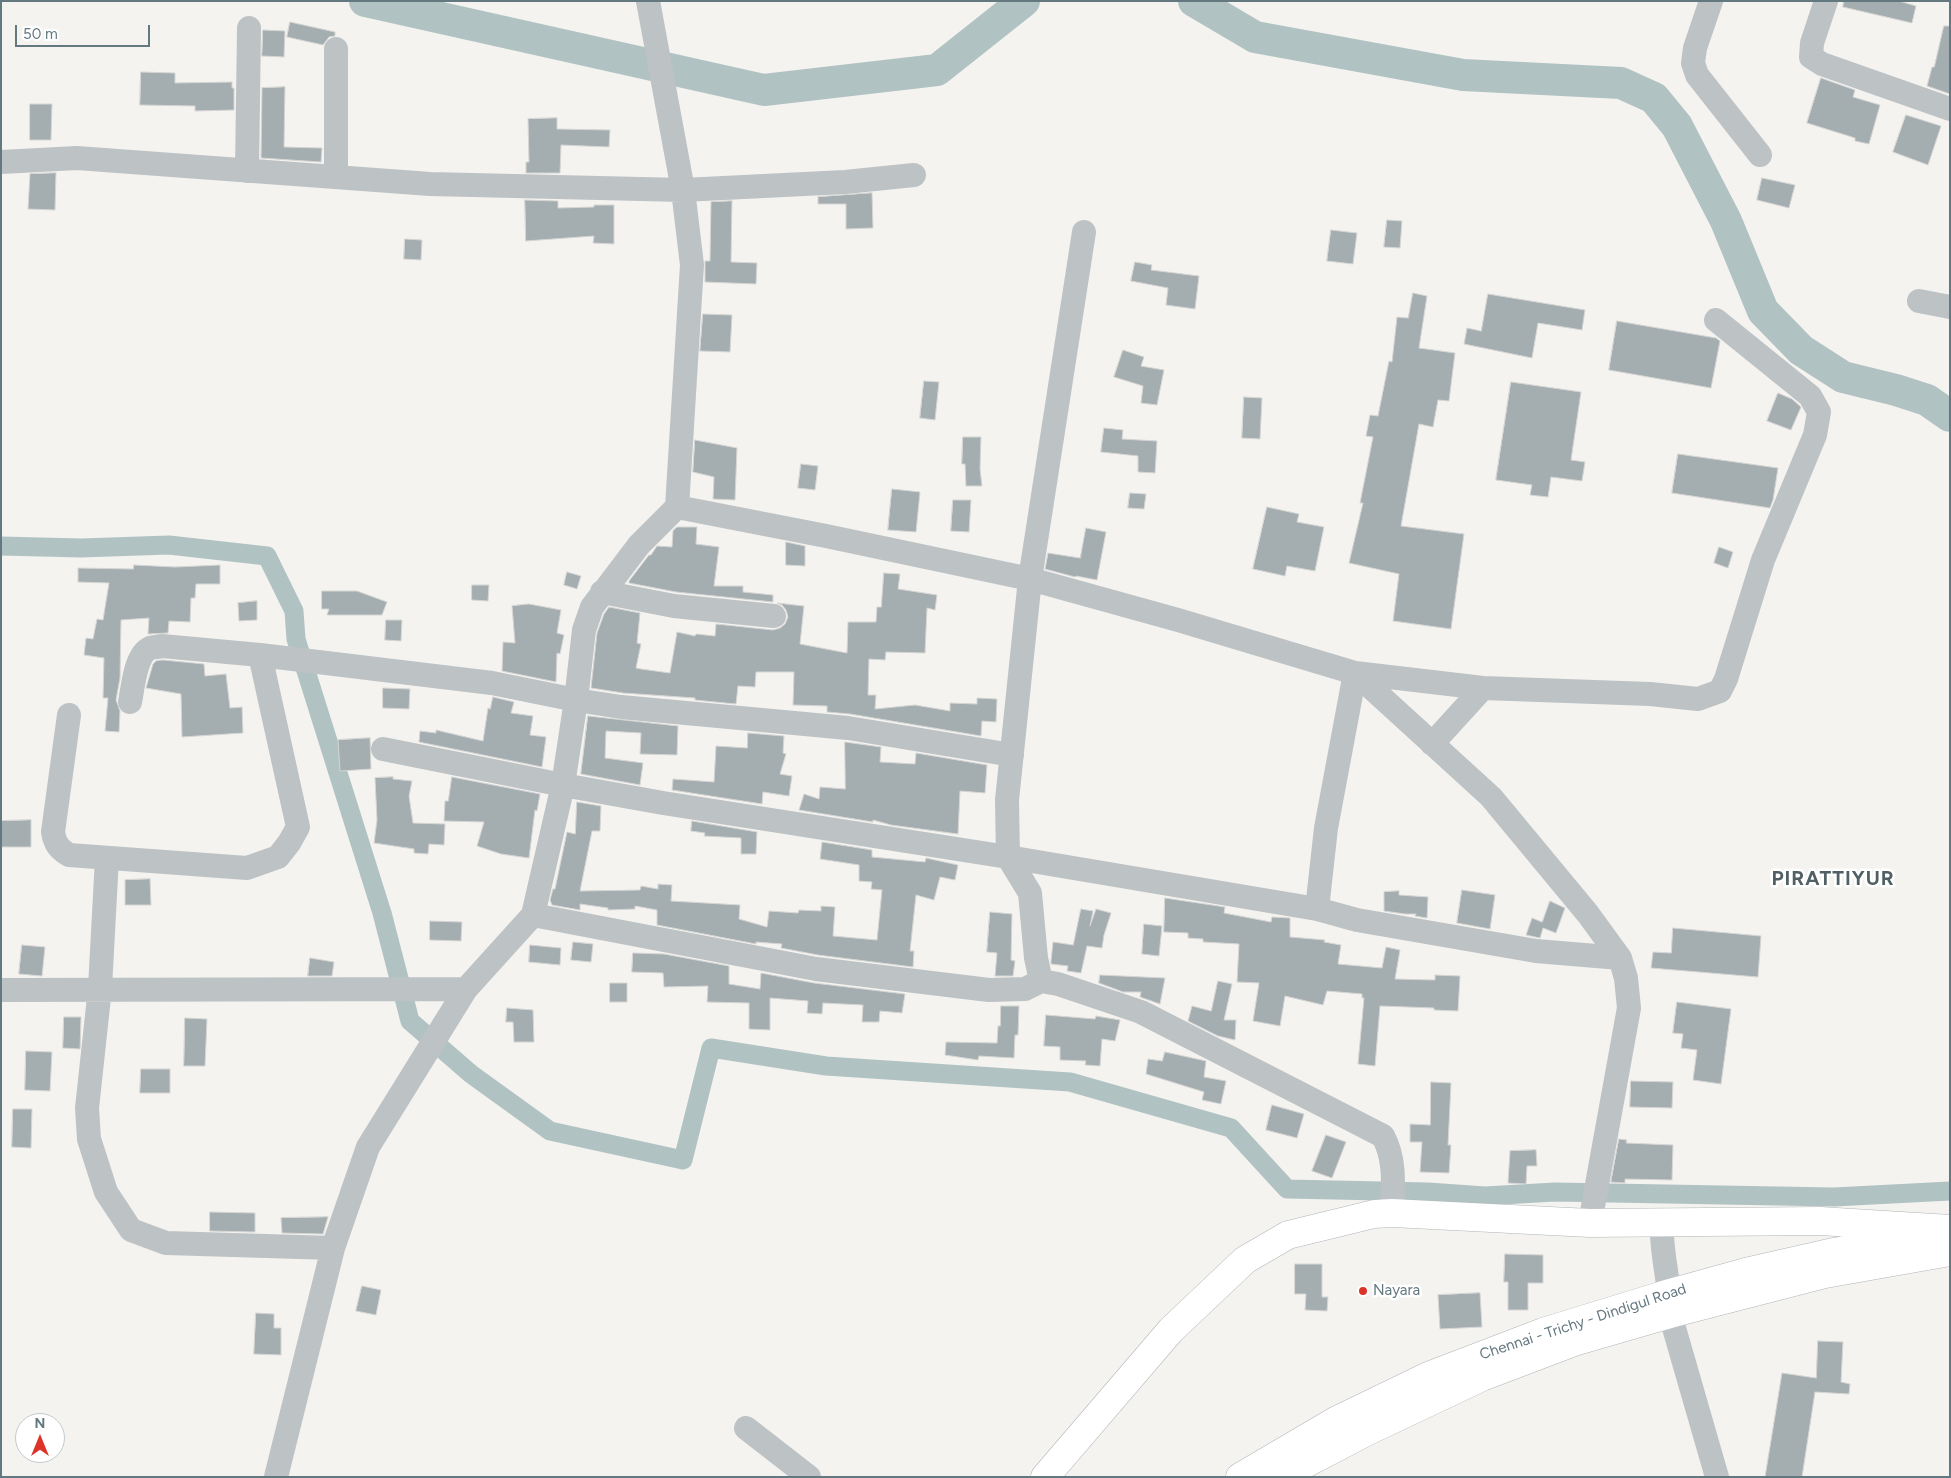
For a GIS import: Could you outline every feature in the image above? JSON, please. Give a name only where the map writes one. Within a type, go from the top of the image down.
[{"type":"highway","points":[[1045,1477],[1170,1330],[1245,1260],[1288,1235],[1392,1208],[1591,1214],[1662,1222],[1820,1221],[1950,1230]]},
{"type":"highway","name":"Chennai - Trichy - Dindigul Road","points":[[1280,1477],[1368,1431],[1482,1377],[1577,1342],[1746,1272],[1834,1252],[1950,1230]]},
{"type":"highway","name":"Chennai - Trichy - Dindigul Road","points":[[1240,1477],[1337,1420],[1428,1376],[1543,1332],[1670,1303],[1950,1252]]},
{"type":"street","points":[[276,1477],[333,1248],[368,1147],[466,989],[533,916],[563,785],[584,630],[592,607],[639,545],[677,507],[692,265],[683,190],[648,1]]},
{"type":"street","points":[[1711,1],[1695,48],[1693,63],[1697,75],[1760,155]]},
{"type":"street","points":[[1826,1],[1812,43],[1811,57],[1822,64],[1950,109]]},
{"type":"street","points":[[247,170],[248,28]]},
{"type":"street","points":[[336,49],[336,177]]},
{"type":"street","points":[[1,162],[77,158],[430,184],[683,190],[844,182],[914,175]]},
{"type":"street","points":[[1041,981],[1036,958],[1030,893],[1008,856],[1007,800],[1030,579],[1084,232]]},
{"type":"street","points":[[1919,301],[1950,308]]},
{"type":"street","points":[[677,507],[1030,579],[1178,620],[1355,673],[1483,688],[1650,694],[1698,699],[1720,691],[1726,679],[1763,560],[1815,435],[1819,412],[1810,396],[1716,320]]},
{"type":"street","points":[[602,592],[674,606],[774,616]]},
{"type":"street","points":[[130,702],[137,664],[142,655],[150,648],[162,646],[492,683],[621,707],[848,728],[1012,755]]},
{"type":"street","points":[[69,715],[54,824],[55,842],[60,850],[69,855],[247,868],[278,857],[298,827],[260,656]]},
{"type":"street","points":[[1355,673],[1491,797],[1588,914],[1620,958],[1626,978],[1629,1008],[1591,1214]]},
{"type":"street","points":[[1317,909],[1326,828],[1355,673]]},
{"type":"street","points":[[1432,744],[1483,688]]},
{"type":"street","points":[[383,748],[563,785],[663,803],[1008,856],[1317,909],[1357,920],[1536,951],[1620,958]]},
{"type":"street","points":[[107,858],[100,988],[87,1108],[88,1139],[106,1192],[131,1230],[166,1243],[333,1248]]},
{"type":"street","points":[[533,916],[816,969],[989,990],[1025,989],[1041,981],[1058,984],[1141,1012],[1383,1136],[1389,1148],[1393,1164],[1392,1208]]},
{"type":"street","points":[[1,990],[100,988],[466,989]]},
{"type":"street","points":[[1662,1222],[1662,1245],[1670,1303],[1717,1477]]},
{"type":"street","points":[[746,1428],[809,1477]]},
{"type":"building","points":[[1844,1],[1899,1],[1916,6],[1912,23],[1843,7]]},
{"type":"building","points":[[290,22],[335,32],[335,36],[329,37],[323,45],[287,37]]},
{"type":"building","points":[[1944,26],[1950,26],[1950,94],[1927,86],[1932,67],[1934,67]]},
{"type":"building","points":[[263,30],[285,31],[284,57],[262,56]]},
{"type":"building","points":[[141,72],[175,73],[175,83],[232,82],[232,88],[234,88],[234,110],[195,111],[195,106],[140,105]]},
{"type":"building","points":[[1821,78],[1855,90],[1853,97],[1880,105],[1869,144],[1855,141],[1855,138],[1807,123]]},
{"type":"building","points":[[285,87],[284,147],[322,148],[321,162],[261,158],[262,88]]},
{"type":"building","points":[[30,104],[52,104],[51,140],[30,140]]},
{"type":"building","points":[[1906,115],[1941,126],[1928,165],[1893,152]]},
{"type":"building","points":[[557,118],[557,129],[610,130],[609,147],[561,145],[560,173],[526,173],[526,162],[529,162],[528,119]]},
{"type":"building","points":[[56,173],[55,210],[28,209],[30,174]]},
{"type":"building","points":[[1762,178],[1795,185],[1789,208],[1757,200]]},
{"type":"building","points":[[872,193],[873,228],[846,229],[846,204],[818,204],[818,197]]},
{"type":"building","points":[[525,200],[558,201],[558,208],[614,205],[614,244],[593,243],[594,236],[526,241]]},
{"type":"building","points":[[732,201],[731,262],[757,263],[756,284],[705,282],[705,261],[710,261],[711,202]]},
{"type":"building","points":[[1387,220],[1402,221],[1400,248],[1384,247]]},
{"type":"building","points":[[1331,230],[1357,233],[1353,264],[1327,261]]},
{"type":"building","points":[[405,239],[422,240],[421,260],[404,259]]},
{"type":"building","points":[[1135,262],[1152,265],[1151,270],[1199,276],[1195,309],[1166,305],[1168,288],[1131,281]]},
{"type":"building","points":[[1413,293],[1427,296],[1419,348],[1455,353],[1449,401],[1438,400],[1433,427],[1419,424],[1401,526],[1464,534],[1451,629],[1393,621],[1399,574],[1349,563],[1363,503],[1360,503],[1373,437],[1366,436],[1370,415],[1378,416],[1389,361],[1392,362],[1397,317],[1408,318]]},
{"type":"building","points":[[1488,294],[1585,310],[1582,330],[1538,323],[1532,358],[1464,344],[1467,328],[1481,331]]},
{"type":"building","points":[[703,314],[732,315],[730,352],[700,351]]},
{"type":"building","points":[[1617,321],[1716,338],[1720,341],[1711,388],[1609,370]]},
{"type":"building","points":[[1123,350],[1144,357],[1141,366],[1164,370],[1157,405],[1141,403],[1143,386],[1114,377]]},
{"type":"building","points":[[924,381],[939,382],[935,420],[920,418]]},
{"type":"building","points":[[1511,382],[1581,392],[1571,460],[1585,462],[1582,481],[1551,477],[1548,497],[1530,495],[1532,485],[1496,480]]},
{"type":"building","points":[[1778,393],[1792,399],[1801,407],[1791,430],[1767,421]]},
{"type":"building","points":[[1244,397],[1262,398],[1260,439],[1242,438]]},
{"type":"building","points":[[1104,428],[1123,430],[1122,439],[1157,441],[1155,473],[1138,472],[1138,456],[1101,452]]},
{"type":"building","points":[[963,437],[981,437],[980,469],[982,486],[966,486],[965,464],[962,464]]},
{"type":"building","points":[[695,440],[737,448],[735,500],[713,499],[714,477],[693,472]]},
{"type":"building","points":[[1678,454],[1778,468],[1770,508],[1672,493]]},
{"type":"building","points":[[801,464],[818,466],[815,490],[798,488]]},
{"type":"building","points":[[892,489],[920,492],[916,532],[888,530]]},
{"type":"building","points":[[1130,493],[1146,494],[1144,509],[1128,508]]},
{"type":"building","points":[[953,500],[971,500],[969,532],[951,531]]},
{"type":"building","points":[[1267,507],[1299,514],[1297,522],[1324,527],[1315,571],[1287,566],[1285,576],[1253,569]]},
{"type":"building","points":[[677,527],[697,527],[696,544],[719,547],[714,586],[743,586],[743,592],[773,595],[773,602],[676,592],[629,583],[657,546],[672,547],[673,531]]},
{"type":"building","points":[[1086,528],[1106,532],[1097,580],[1075,577],[1045,569],[1048,553],[1080,558]]},
{"type":"building","points":[[786,542],[805,546],[805,566],[786,565]]},
{"type":"building","points":[[1719,547],[1733,552],[1728,568],[1714,563]]},
{"type":"building","points":[[134,565],[175,567],[220,565],[220,584],[196,584],[195,598],[191,598],[190,622],[169,621],[168,633],[148,634],[149,618],[121,620],[120,678],[116,700],[120,711],[119,732],[105,731],[108,698],[103,698],[104,658],[84,655],[86,638],[93,639],[97,619],[103,620],[109,583],[78,582],[78,568],[133,569]]},
{"type":"building","points":[[567,572],[581,576],[577,589],[564,585]]},
{"type":"building","points":[[884,573],[900,574],[898,589],[937,595],[935,610],[927,608],[925,653],[886,652],[885,660],[869,659],[868,695],[876,695],[875,709],[915,705],[950,711],[950,703],[977,704],[977,698],[997,699],[996,722],[982,721],[981,736],[850,714],[827,712],[827,706],[793,705],[794,672],[756,672],[755,687],[738,686],[736,704],[591,688],[597,633],[604,614],[609,607],[640,613],[637,643],[641,644],[636,668],[641,669],[670,673],[677,632],[695,636],[696,634],[715,636],[716,624],[773,630],[780,628],[785,624],[788,617],[786,610],[777,603],[804,606],[800,644],[847,653],[848,622],[876,622],[877,607],[881,607]]},
{"type":"building","points":[[472,585],[489,585],[488,601],[472,600]]},
{"type":"building","points":[[322,591],[357,591],[387,602],[382,615],[327,615],[329,609],[322,609]]},
{"type":"building","points":[[257,601],[257,620],[239,621],[238,603]]},
{"type":"building","points":[[529,604],[561,610],[557,633],[564,635],[560,654],[557,653],[556,682],[502,671],[503,642],[515,643],[512,606]]},
{"type":"building","points":[[386,620],[402,620],[401,641],[385,640]]},
{"type":"building","points":[[156,661],[204,664],[205,676],[226,674],[230,708],[242,707],[243,733],[182,737],[181,694],[146,688],[153,664]]},
{"type":"building","points":[[383,688],[410,689],[409,709],[383,708]]},
{"type":"building","points":[[493,697],[514,702],[511,713],[533,716],[530,735],[546,737],[542,767],[419,742],[420,731],[436,733],[436,730],[483,741],[488,708],[490,709]]},
{"type":"building","points":[[588,716],[678,726],[677,755],[640,754],[641,733],[606,731],[605,758],[643,763],[640,785],[581,774]]},
{"type":"building","points":[[748,733],[784,736],[783,753],[786,754],[780,774],[792,776],[789,796],[763,792],[762,804],[672,790],[673,779],[714,782],[716,746],[747,748]]},
{"type":"building","points":[[370,738],[371,769],[340,771],[338,740]]},
{"type":"building","points":[[845,742],[881,747],[880,762],[915,764],[916,753],[987,765],[985,793],[960,791],[958,834],[799,810],[804,794],[819,799],[820,787],[845,789]]},
{"type":"building","points":[[393,777],[393,779],[412,781],[409,796],[413,823],[445,824],[444,845],[429,844],[428,854],[414,853],[414,849],[374,843],[377,820],[375,778]]},
{"type":"building","points":[[452,777],[540,794],[537,811],[535,810],[529,858],[501,854],[477,846],[484,822],[444,821],[445,801],[448,801]]},
{"type":"building","points":[[577,802],[601,806],[600,831],[592,831],[580,891],[640,890],[641,886],[658,889],[658,884],[672,885],[671,901],[740,905],[739,919],[767,927],[769,911],[798,913],[799,910],[821,911],[821,906],[835,907],[833,936],[877,940],[882,890],[871,889],[872,882],[859,881],[859,865],[820,859],[822,842],[872,850],[872,857],[925,862],[926,858],[958,865],[955,880],[940,877],[934,900],[916,895],[910,951],[914,951],[913,967],[818,955],[781,948],[782,944],[756,942],[756,944],[657,925],[657,910],[635,906],[635,909],[608,910],[608,908],[580,904],[580,910],[552,905],[550,900],[553,889],[555,889],[567,832],[575,834]]},
{"type":"building","points":[[31,820],[31,847],[1,847],[1,821]]},
{"type":"building","points":[[692,821],[757,832],[756,854],[741,854],[741,838],[704,836],[705,833],[691,831]]},
{"type":"building","points":[[150,879],[151,905],[125,905],[125,880]]},
{"type":"building","points":[[1462,890],[1495,895],[1490,929],[1457,923]]},
{"type":"building","points":[[1399,891],[1399,895],[1428,897],[1427,918],[1415,916],[1416,914],[1384,911],[1384,892]]},
{"type":"building","points":[[1165,898],[1225,907],[1224,913],[1271,922],[1272,917],[1290,918],[1290,937],[1325,940],[1324,942],[1341,945],[1338,964],[1382,968],[1386,947],[1400,950],[1395,979],[1435,980],[1435,975],[1460,976],[1458,1011],[1380,1006],[1375,1066],[1358,1064],[1364,998],[1362,998],[1362,994],[1327,991],[1323,1005],[1285,996],[1280,1026],[1253,1021],[1259,983],[1237,982],[1239,944],[1203,942],[1203,939],[1188,938],[1188,933],[1164,932]]},
{"type":"building","points":[[1550,901],[1565,908],[1556,933],[1543,928],[1540,938],[1526,935],[1532,918],[1542,922]]},
{"type":"building","points":[[1081,909],[1093,911],[1090,926],[1096,909],[1111,913],[1102,948],[1087,946],[1081,973],[1067,971],[1068,966],[1051,964],[1051,961],[1053,942],[1073,945]]},
{"type":"building","points":[[990,912],[1012,914],[1011,960],[1015,961],[1013,976],[995,976],[997,953],[987,952]]},
{"type":"building","points":[[430,921],[462,922],[461,941],[430,940]]},
{"type":"building","points":[[1144,924],[1162,926],[1159,956],[1142,954]]},
{"type":"building","points":[[1673,928],[1761,936],[1758,977],[1651,968],[1653,952],[1671,953]]},
{"type":"building","points":[[573,942],[593,944],[591,962],[571,960]]},
{"type":"building","points":[[22,945],[45,947],[42,976],[19,974]]},
{"type":"building","points":[[530,945],[561,948],[560,965],[529,962]]},
{"type":"building","points":[[633,953],[664,954],[729,966],[729,984],[760,989],[761,973],[814,983],[905,994],[902,1013],[880,1011],[879,1022],[862,1022],[863,1005],[823,1003],[822,1014],[807,1013],[808,1001],[770,998],[770,1030],[749,1029],[749,1003],[707,1002],[708,986],[664,987],[663,973],[632,972]]},
{"type":"building","points":[[310,958],[334,962],[332,976],[308,976]]},
{"type":"building","points":[[1100,975],[1165,978],[1160,1004],[1140,997],[1141,992],[1123,992],[1099,983]]},
{"type":"building","points":[[1218,981],[1232,984],[1224,1020],[1236,1020],[1235,1040],[1218,1036],[1188,1021],[1192,1006],[1211,1011]]},
{"type":"building","points":[[610,983],[627,983],[627,1002],[610,1002]]},
{"type":"building","points":[[1677,1002],[1731,1009],[1721,1084],[1693,1080],[1697,1050],[1681,1048],[1683,1034],[1673,1033]]},
{"type":"building","points":[[1001,1006],[1019,1006],[1018,1035],[1015,1035],[1014,1058],[979,1056],[978,1060],[945,1055],[946,1042],[997,1043]]},
{"type":"building","points":[[507,1008],[533,1010],[534,1042],[514,1042],[513,1022],[506,1022]]},
{"type":"building","points":[[1046,1015],[1095,1019],[1096,1016],[1120,1020],[1115,1041],[1102,1039],[1100,1066],[1085,1065],[1086,1061],[1060,1060],[1060,1047],[1044,1046]]},
{"type":"building","points":[[64,1017],[81,1017],[80,1049],[63,1048]]},
{"type":"building","points":[[185,1018],[207,1019],[205,1066],[184,1066]]},
{"type":"building","points":[[26,1051],[52,1052],[50,1091],[25,1090]]},
{"type":"building","points":[[1165,1052],[1206,1061],[1204,1077],[1226,1081],[1221,1104],[1202,1100],[1204,1092],[1146,1074],[1148,1059],[1162,1061]]},
{"type":"building","points":[[141,1069],[170,1069],[170,1093],[140,1093]]},
{"type":"building","points":[[1631,1081],[1673,1082],[1672,1108],[1630,1107]]},
{"type":"building","points":[[1431,1082],[1451,1083],[1448,1145],[1451,1145],[1449,1173],[1420,1172],[1422,1142],[1410,1142],[1410,1124],[1430,1125]]},
{"type":"building","points":[[1272,1105],[1304,1114],[1297,1138],[1266,1130]]},
{"type":"building","points":[[13,1109],[32,1109],[31,1148],[12,1147]]},
{"type":"building","points":[[1326,1135],[1346,1142],[1332,1178],[1312,1171]]},
{"type":"building","points":[[1619,1139],[1627,1140],[1626,1143],[1673,1145],[1672,1180],[1625,1179],[1625,1183],[1611,1182]]},
{"type":"building","points":[[1536,1150],[1537,1166],[1527,1166],[1526,1184],[1508,1183],[1510,1151]]},
{"type":"building","points":[[210,1212],[255,1213],[255,1232],[210,1231]]},
{"type":"building","points":[[328,1217],[323,1234],[282,1233],[281,1218]]},
{"type":"building","points":[[1505,1254],[1543,1255],[1543,1283],[1528,1283],[1528,1310],[1508,1310],[1508,1282],[1504,1282]]},
{"type":"building","points":[[1295,1264],[1322,1264],[1322,1297],[1328,1297],[1327,1311],[1305,1310],[1306,1294],[1295,1294]]},
{"type":"building","points":[[362,1286],[381,1290],[376,1315],[356,1311]]},
{"type":"building","points":[[1480,1293],[1482,1327],[1440,1329],[1438,1295]]},
{"type":"building","points":[[256,1313],[274,1314],[274,1328],[281,1328],[281,1355],[254,1354]]},
{"type":"building","points":[[1818,1341],[1843,1342],[1841,1382],[1850,1384],[1849,1394],[1815,1392],[1802,1477],[1765,1477],[1782,1373],[1816,1378]]},
{"type":"waterway","points":[[365,1],[764,90],[937,70],[1024,1]]},
{"type":"waterway","points":[[1194,1],[1255,37],[1463,75],[1621,83],[1654,98],[1677,126],[1726,221],[1763,311],[1801,350],[1843,377],[1927,400],[1950,416]]},
{"type":"waterway","points":[[1,546],[81,548],[169,545],[267,556],[294,611],[296,639],[382,913],[410,1021],[471,1074],[550,1131],[683,1160],[711,1048],[826,1066],[1070,1082],[1231,1128],[1287,1189],[1428,1192],[1485,1196],[1555,1192],[1834,1197],[1950,1191]]},
{"type":"place","name":"Nayara","points":[[1363,1291]]},
{"type":"district","name":"PIRATTIYUR","points":[[1833,879]]}]
